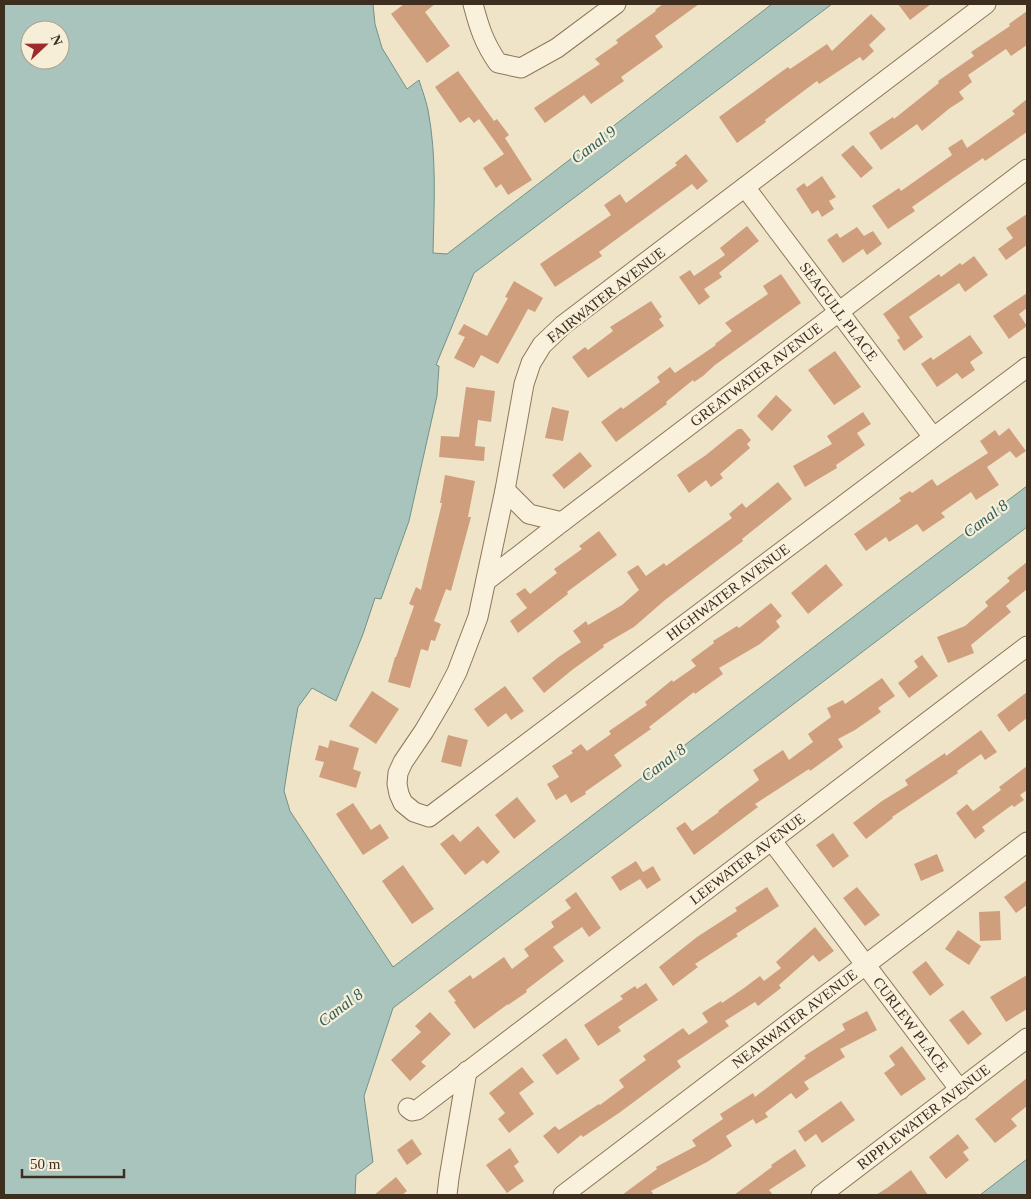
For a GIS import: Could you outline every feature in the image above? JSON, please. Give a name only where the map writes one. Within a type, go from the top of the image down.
[{"type":"street","points":[[473,4],[479,30],[498,63],[521,68],[557,48],[616,4]]},
{"type":"street","name":"FAIRWATER AVENUE","points":[[429,817],[414,812],[403,802],[397,784],[398,773],[439,706],[457,672],[478,617],[505,490],[524,384],[531,363],[542,345],[563,325],[986,4]]},
{"type":"street","name":"GREATWATER AVENUE","points":[[486,581],[1027,169]]},
{"type":"street","name":"SEAGULL PLACE","points":[[745,187],[934,437]]},
{"type":"street","name":"HIGHWATER AVENUE","points":[[429,817],[1027,367]]},
{"type":"street","points":[[505,490],[529,514],[562,522]]},
{"type":"street","name":"LEEWATER AVENUE","points":[[408,1108],[412,1111],[417,1110],[1027,646]]},
{"type":"street","name":"CURLEW PLACE","points":[[772,841],[960,1090]]},
{"type":"street","name":"NEARWATER AVENUE","points":[[563,1195],[1027,842]]},
{"type":"street","name":"RIPPLEWATER AVENUE","points":[[821,1195],[1027,1038]]},
{"type":"street","points":[[447,1195],[467,1071]]},
{"type":"water","points":[[4,4],[373,4],[375,24],[382,48],[407,89],[419,80],[425,99],[431,128],[434,163],[433,253],[447,254],[772,4],[832,4],[474,273],[436,365],[439,366],[437,396],[409,521],[381,599],[375,598],[363,634],[336,701],[312,688],[298,707],[284,791],[290,811],[393,967],[1027,486],[1027,527],[393,1008],[364,1096],[373,1162],[356,1175],[355,1195],[4,1195]]},
{"type":"water","points":[[1027,1159],[1027,1195],[980,1195]]},
{"type":"building","points":[[404,4],[435,4],[425,12],[450,46],[427,63],[391,14]]},
{"type":"building","points":[[663,4],[699,4],[655,36],[663,47],[621,77],[624,81],[591,104],[584,95],[545,123],[534,108],[600,64],[595,59],[618,43],[616,40]]},
{"type":"building","points":[[898,4],[931,4],[910,20]]},
{"type":"building","points":[[1027,11],[1027,45],[1011,56],[1006,49],[968,75],[972,82],[959,92],[964,99],[922,131],[917,124],[881,150],[869,133],[893,117],[894,119],[939,83],[938,81],[974,56],[971,52],[1010,26],[1009,24]]},
{"type":"building","points":[[871,14],[886,29],[869,45],[874,51],[863,61],[860,57],[819,84],[817,81],[737,143],[719,117],[788,67],[790,69],[827,44],[832,51]]},
{"type":"building","points":[[458,71],[494,121],[497,119],[509,135],[505,138],[532,180],[508,195],[501,184],[496,188],[483,168],[504,154],[479,119],[474,123],[469,117],[460,123],[435,87]]},
{"type":"building","points":[[1027,99],[1027,132],[985,161],[983,158],[912,207],[915,211],[888,229],[872,206],[899,188],[901,191],[952,155],[948,148],[962,139],[967,148],[1015,114],[1012,111]]},
{"type":"building","points":[[853,145],[873,168],[861,178],[841,155]]},
{"type":"building","points":[[686,154],[708,181],[697,190],[692,184],[599,252],[602,256],[555,287],[540,264],[611,215],[604,205],[620,194],[626,203],[677,165],[675,163]]},
{"type":"building","points":[[822,176],[836,197],[829,201],[834,209],[822,217],[818,210],[812,214],[796,189],[804,183],[807,187]]},
{"type":"building","points":[[1027,214],[1027,245],[1006,260],[998,249],[1013,238],[1006,228]]},
{"type":"building","points":[[747,226],[759,241],[719,273],[722,277],[704,289],[710,297],[699,305],[679,277],[690,270],[694,276],[725,255],[720,248]]},
{"type":"building","points":[[857,227],[864,236],[873,231],[882,244],[867,255],[863,249],[843,263],[827,240],[837,233],[840,238]]},
{"type":"building","points":[[974,256],[988,275],[965,292],[959,283],[909,317],[923,337],[904,351],[897,340],[900,338],[883,314],[939,274],[941,277],[960,263],[962,265]]},
{"type":"building","points":[[781,274],[801,303],[715,365],[703,376],[694,382],[693,380],[666,402],[667,404],[616,442],[601,422],[621,407],[623,409],[660,382],[657,377],[670,367],[675,373],[716,345],[732,331],[725,323],[768,294],[763,286]]},
{"type":"building","points":[[514,281],[543,298],[535,312],[528,309],[498,364],[481,355],[474,368],[454,358],[465,337],[458,334],[464,324],[487,336],[508,298],[505,297]]},
{"type":"building","points":[[1027,293],[1027,308],[1019,314],[1027,326],[1009,339],[993,316]]},
{"type":"building","points":[[651,301],[662,317],[659,319],[664,326],[588,378],[572,357],[585,347],[588,350],[613,331],[610,327]]},
{"type":"building","points":[[970,335],[983,353],[970,362],[975,370],[962,379],[957,373],[937,387],[921,364],[931,357],[933,360]]},
{"type":"building","points":[[835,351],[861,387],[834,405],[808,370]]},
{"type":"building","points":[[466,387],[495,391],[491,422],[478,420],[475,446],[485,447],[484,461],[439,457],[441,436],[459,437]]},
{"type":"building","points":[[776,395],[792,410],[772,431],[757,416]]},
{"type":"building","points":[[552,407],[569,411],[563,441],[545,438]]},
{"type":"building","points":[[863,412],[871,424],[857,433],[865,445],[836,465],[837,468],[805,487],[793,466],[832,444],[827,436]]},
{"type":"building","points":[[1009,428],[1026,451],[1016,458],[1010,451],[987,467],[999,485],[976,500],[971,492],[941,513],[945,517],[923,532],[917,524],[889,542],[886,537],[866,551],[854,534],[901,501],[899,498],[910,491],[912,493],[932,479],[937,486],[988,453],[980,441],[995,430],[999,436]]},
{"type":"building","points":[[738,429],[742,429],[751,440],[747,444],[750,448],[720,474],[723,478],[711,487],[706,480],[689,493],[677,475]]},
{"type":"building","points":[[580,452],[592,466],[564,489],[552,475]]},
{"type":"building","points":[[445,475],[475,481],[468,517],[471,517],[451,591],[446,589],[434,621],[441,624],[435,641],[431,640],[428,651],[421,649],[410,688],[388,682],[414,606],[409,604],[416,587],[421,590],[442,503],[440,503]]},
{"type":"building","points":[[778,482],[792,499],[742,539],[743,541],[665,600],[634,627],[603,645],[604,647],[544,693],[532,678],[581,642],[573,631],[586,621],[588,625],[622,605],[639,590],[627,572],[638,565],[646,576],[664,563],[666,566],[732,518],[729,514],[742,503],[746,508]]},
{"type":"building","points":[[599,531],[617,555],[567,592],[568,594],[518,633],[510,621],[527,608],[516,594],[525,588],[530,594],[557,573],[554,569],[582,549],[579,546]]},
{"type":"building","points":[[1027,562],[1027,589],[1006,606],[1011,612],[971,645],[974,653],[948,663],[937,637],[965,626],[988,606],[985,602],[1010,581],[1007,578]]},
{"type":"building","points":[[826,564],[843,585],[808,614],[791,593]]},
{"type":"building","points":[[771,603],[782,616],[776,621],[780,627],[760,644],[719,668],[723,674],[695,694],[694,692],[649,727],[651,729],[614,755],[622,766],[585,792],[586,794],[571,803],[566,794],[556,800],[547,784],[559,777],[552,766],[573,753],[571,751],[581,744],[587,751],[611,734],[609,731],[647,705],[645,702],[672,680],[673,682],[696,666],[691,660],[714,643],[713,641],[737,626],[739,628]]},
{"type":"building","points":[[922,655],[938,676],[909,698],[898,683],[918,667],[914,661]]},
{"type":"building","points":[[882,678],[895,696],[878,708],[881,712],[838,739],[843,747],[810,771],[809,769],[755,804],[758,807],[694,855],[676,828],[685,822],[692,831],[719,812],[759,780],[753,770],[783,750],[789,760],[813,742],[808,734],[831,717],[827,708],[843,700],[845,704]]},
{"type":"building","points":[[505,686],[524,711],[511,720],[506,713],[488,727],[474,709]]},
{"type":"building","points":[[372,691],[399,709],[376,744],[349,726]]},
{"type":"building","points":[[1027,692],[1027,718],[1009,732],[997,715]]},
{"type":"building","points":[[981,730],[997,752],[985,760],[981,754],[957,771],[958,773],[892,817],[866,839],[853,823],[882,801],[908,785],[905,780],[945,753],[946,756]]},
{"type":"building","points":[[448,735],[468,740],[461,767],[441,762]]},
{"type":"building","points":[[330,740],[359,748],[353,769],[361,772],[356,788],[319,777],[324,762],[315,760],[319,745],[328,748]]},
{"type":"building","points":[[1027,766],[1027,790],[1020,795],[1024,800],[1014,807],[1012,805],[982,827],[985,831],[975,839],[956,813],[967,804],[973,811],[1001,790],[999,787]]},
{"type":"building","points":[[517,797],[536,821],[514,839],[495,815]]},
{"type":"building","points":[[353,803],[371,830],[380,824],[389,838],[363,855],[336,814]]},
{"type":"building","points":[[478,826],[500,852],[487,864],[483,860],[465,875],[440,844],[453,834],[460,842]]},
{"type":"building","points":[[833,833],[849,856],[833,868],[816,845]]},
{"type":"building","points":[[937,854],[944,871],[921,881],[914,864]]},
{"type":"building","points":[[636,861],[643,872],[653,866],[661,880],[647,889],[640,879],[620,891],[611,877]]},
{"type":"building","points":[[403,865],[434,909],[412,924],[382,881]]},
{"type":"building","points":[[1027,880],[1027,905],[1016,913],[1004,897]]},
{"type":"building","points":[[767,887],[779,906],[695,964],[698,967],[673,986],[659,967],[697,937],[737,911],[735,908]]},
{"type":"building","points":[[857,887],[880,915],[865,926],[843,898]]},
{"type":"building","points":[[576,892],[601,928],[589,937],[582,927],[553,947],[564,961],[526,990],[527,992],[474,1029],[448,991],[470,975],[473,979],[504,957],[512,969],[529,956],[524,949],[554,927],[551,922],[571,908],[565,900]]},
{"type":"building","points":[[1000,911],[1001,940],[980,941],[979,912]]},
{"type":"building","points":[[815,927],[834,951],[819,962],[813,955],[779,985],[781,988],[758,1006],[755,1002],[725,1021],[729,1026],[677,1061],[681,1067],[619,1113],[583,1137],[581,1135],[558,1154],[543,1136],[555,1126],[559,1130],[600,1105],[624,1087],[619,1080],[646,1060],[643,1056],[683,1028],[689,1035],[708,1022],[702,1013],[721,1001],[722,1003],[760,976],[764,981],[781,968],[776,962]]},
{"type":"building","points":[[958,930],[981,946],[969,965],[945,949]]},
{"type":"building","points":[[926,961],[944,985],[930,996],[912,972]]},
{"type":"building","points":[[1027,975],[1027,1009],[1006,1022],[990,997]]},
{"type":"building","points":[[646,983],[658,1000],[618,1027],[621,1031],[598,1046],[584,1025],[623,999],[620,996],[635,986],[637,989]]},
{"type":"building","points":[[963,1010],[982,1034],[968,1045],[949,1020]]},
{"type":"building","points":[[867,1011],[877,1030],[840,1049],[845,1057],[804,1082],[809,1089],[796,1099],[791,1093],[765,1113],[768,1117],[756,1124],[753,1119],[726,1136],[732,1146],[707,1162],[651,1191],[654,1195],[622,1195],[657,1169],[656,1167],[696,1146],[692,1140],[723,1119],[720,1114],[753,1093],[755,1097],[806,1058],[804,1056],[845,1030],[842,1024]]},
{"type":"building","points":[[430,1012],[451,1034],[421,1062],[426,1066],[410,1081],[391,1060],[421,1032],[415,1026]]},
{"type":"building","points":[[566,1038],[580,1059],[557,1075],[542,1055]]},
{"type":"building","points":[[902,1046],[926,1079],[901,1096],[884,1073],[895,1065],[889,1056]]},
{"type":"building","points":[[522,1067],[534,1082],[519,1093],[534,1114],[509,1133],[498,1119],[505,1113],[489,1093]]},
{"type":"building","points":[[1027,1078],[1027,1106],[1011,1119],[1017,1126],[995,1143],[975,1119]]},
{"type":"building","points":[[841,1101],[855,1120],[822,1143],[816,1134],[805,1142],[798,1131]]},
{"type":"building","points":[[958,1134],[969,1148],[963,1152],[969,1160],[946,1179],[929,1157]]},
{"type":"building","points":[[412,1139],[422,1154],[407,1165],[397,1150]]},
{"type":"building","points":[[510,1148],[519,1162],[514,1166],[524,1181],[507,1193],[486,1165]]},
{"type":"building","points":[[795,1149],[806,1166],[769,1190],[773,1195],[734,1195],[772,1167],[771,1165]]},
{"type":"building","points":[[911,1170],[928,1195],[876,1195],[887,1188]]},
{"type":"building","points":[[396,1177],[407,1191],[402,1195],[374,1195]]},
{"type":"water label","name":"Canal 9","points":[[593,144]]},
{"type":"water label","name":"Canal 8","points":[[985,518]]},
{"type":"water label","name":"Canal 8","points":[[663,762]]},
{"type":"water label","name":"Canal 8","points":[[340,1007]]}]
